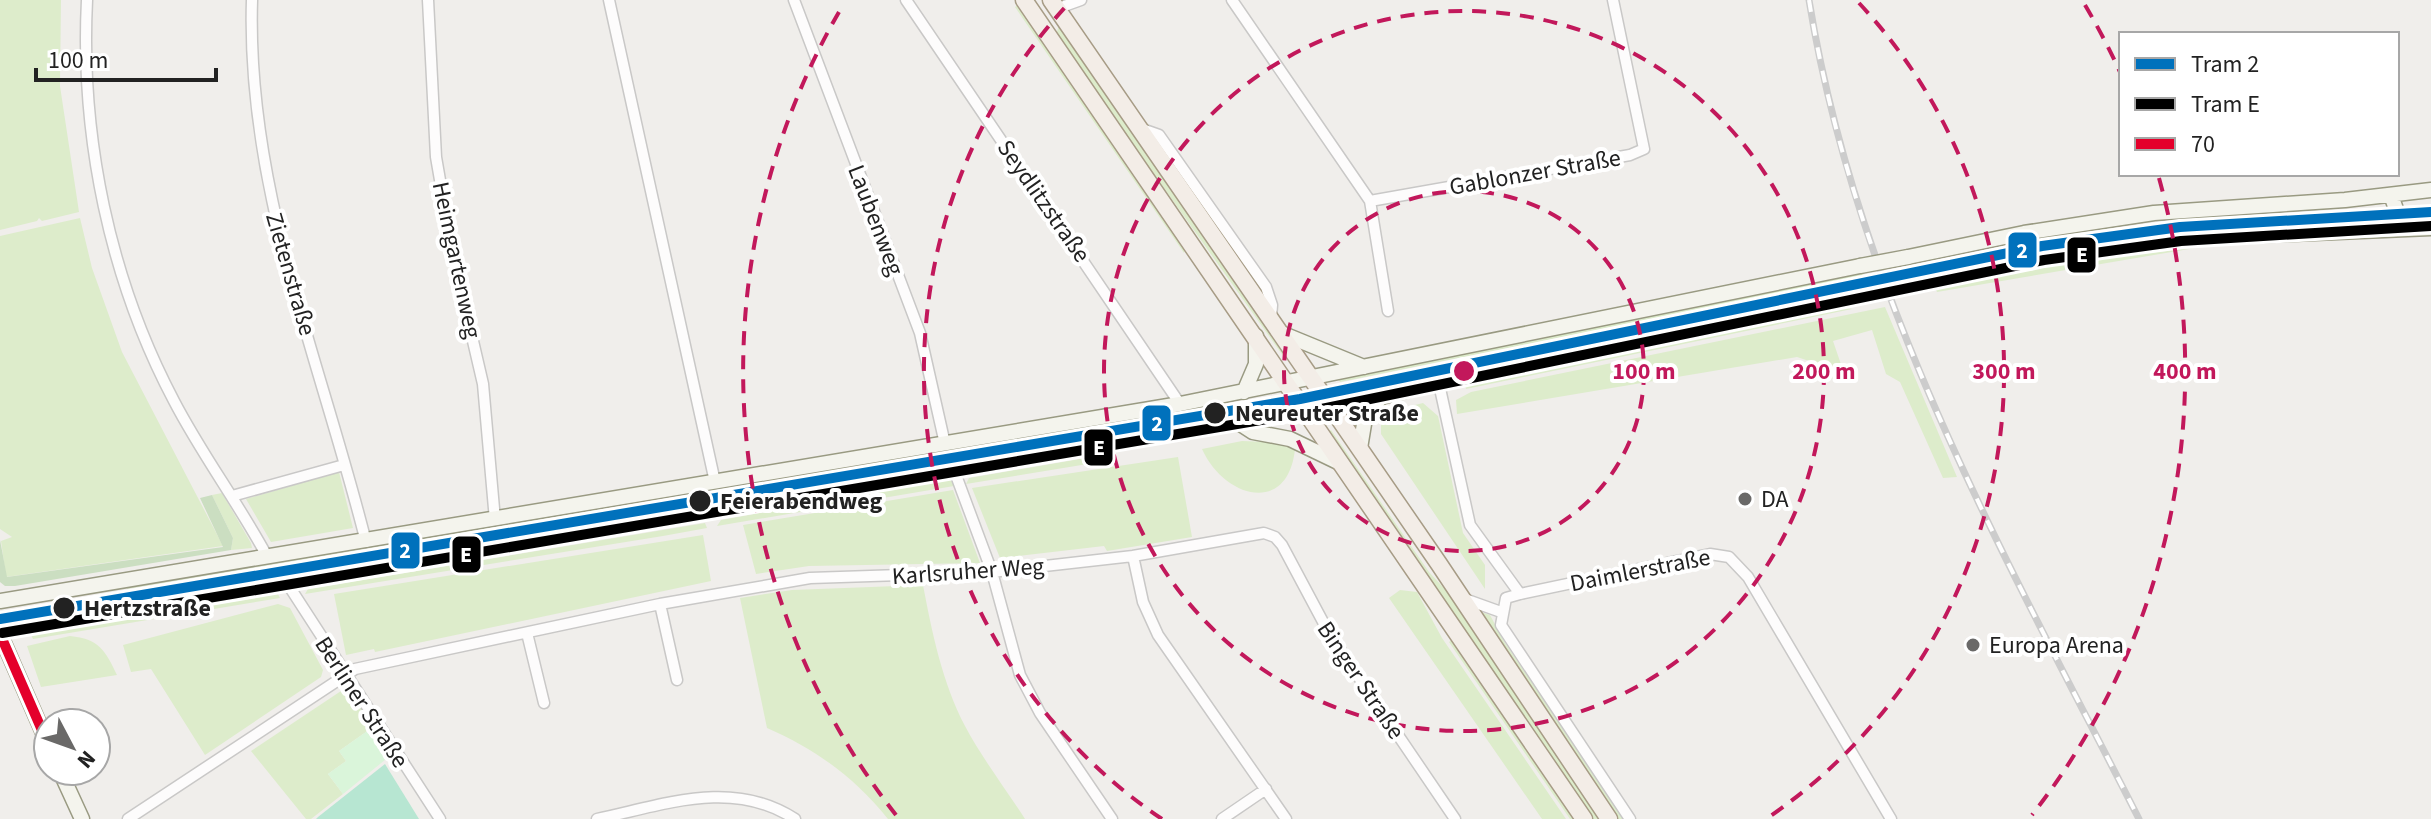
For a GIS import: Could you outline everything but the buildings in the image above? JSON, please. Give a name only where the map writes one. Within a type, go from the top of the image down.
[{"type":"main road","points":[[1024,0],[1346,466],[1584,819]]},
{"type":"main road","points":[[1038,21],[1054,4],[1331,405],[1609,819]]},
{"type":"main road","points":[[0,601],[1180,404],[2024,233],[2154,213],[2431,190]]},
{"type":"main road","points":[[2391,195],[2403,229]]},
{"type":"main road","points":[[32,707],[0,631],[1381,397],[1476,373],[2035,258],[2173,239],[2431,228]]},
{"type":"main road","points":[[1276,327],[1364,367]]},
{"type":"main road","points":[[1244,392],[1256,364],[1256,336]]},
{"type":"main road","points":[[1360,448],[1365,418],[1381,397]]},
{"type":"main road","points":[[1236,421],[1253,432],[1305,445],[1346,466]]},
{"type":"main road","points":[[945,444],[954,470]]},
{"type":"main road","points":[[67,787],[82,819]]},
{"type":"street","points":[[87,0],[86,50],[93,137],[119,264],[159,372],[189,428],[268,558]]},
{"type":"street","name":"Zietenstraße","points":[[252,0],[253,89],[269,197],[366,542]]},
{"type":"street","name":"Heimgartenweg","points":[[428,0],[436,157],[451,243],[483,384],[495,520]]},
{"type":"street","points":[[609,0],[715,482]]},
{"type":"street","name":"Laubenweg","points":[[794,0],[920,333],[945,444]]},
{"type":"street","name":"Seydlitzstraße","points":[[906,0],[1180,404]]},
{"type":"street","points":[[1054,4],[1081,0]]},
{"type":"street","points":[[1232,0],[1370,201],[1388,311]]},
{"type":"street","name":"Gablonzer Straße","points":[[1370,201],[1630,155],[1644,149],[1613,0]]},
{"type":"street","points":[[1439,384],[1470,525],[1520,594],[1506,598],[1501,625],[1630,819]]},
{"type":"street","points":[[232,496],[344,465]]},
{"type":"street","points":[[954,470],[992,572],[1009,641],[1026,687],[1112,819]]},
{"type":"street","name":"Karlsruher Weg","points":[[128,819],[355,669],[660,604],[810,578],[992,572],[1133,556],[1264,533],[1275,537]]},
{"type":"street","name":"Binger Straße","points":[[1275,537],[1330,635],[1455,819]]},
{"type":"street","name":"Daimlerstraße","points":[[1520,594],[1710,554],[1729,557],[1748,577],[1891,819]]},
{"type":"street","points":[[1133,556],[1143,602],[1158,635],[1286,819]]},
{"type":"street","name":"Berliner Straße","points":[[287,583],[440,819]]},
{"type":"street","points":[[1462,598],[1501,612]]},
{"type":"street","points":[[660,604],[677,680]]},
{"type":"street","points":[[527,633],[544,703]]},
{"type":"street","points":[[1223,818],[1266,789]]},
{"type":"street","points":[[597,819],[720,795],[761,802],[795,819]]},
{"type":"green space","points":[[0,0],[61,0],[60,86],[79,212],[42,221],[39,218],[0,230]]},
{"type":"green space","points":[[1018,5],[1185,249],[1184,253],[1015,7]]},
{"type":"green space","points":[[1059,24],[1288,358],[1286,360],[1056,36]]},
{"type":"green space","points":[[80,218],[92,268],[122,352],[223,546],[6,577],[1,541],[12,537],[0,529],[0,236]]},
{"type":"green space","points":[[2195,248],[1937,292],[1935,288],[2074,261]]},
{"type":"green space","points":[[1862,272],[1864,276],[1340,382],[1338,379]]},
{"type":"green space","points":[[1867,286],[1352,399],[1347,392]]},
{"type":"green space","points":[[1843,307],[1852,309],[1466,389],[1465,385]]},
{"type":"green space","points":[[1885,307],[1957,477],[1943,478],[1900,382],[1886,374],[1872,330],[1833,341],[1845,376],[1829,380],[1809,361],[1797,357],[1457,414],[1456,400],[1471,392]]},
{"type":"green space","points":[[1423,403],[1438,416],[1463,533],[1485,565],[1485,589],[1381,434],[1381,423],[1387,412]]},
{"type":"green space","points":[[1331,430],[1429,572],[1453,598],[1602,819],[1593,819],[1328,432]]},
{"type":"green space","points":[[1242,441],[1269,442],[1295,449],[1290,470],[1281,484],[1268,491],[1254,492],[1239,488],[1212,466],[1202,449]]},
{"type":"green space","points":[[1103,455],[1106,461],[966,484],[969,478]]},
{"type":"green space","points":[[1178,457],[1192,537],[1107,551],[1104,546],[1000,558],[972,488]]},
{"type":"green space","points":[[339,472],[353,528],[271,542],[246,499]]},
{"type":"green space","points":[[950,479],[954,486],[717,526],[721,520]]},
{"type":"green space","points":[[696,490],[697,493],[127,589],[127,586]]},
{"type":"green space","points":[[953,490],[980,563],[809,566],[756,574],[743,525]]},
{"type":"green space","points":[[222,493],[252,548],[231,550],[233,538],[212,495]]},
{"type":"green space","points":[[212,495],[233,538],[231,550],[15,586],[5,586],[0,582],[0,540],[7,577],[223,547],[200,498]]},
{"type":"green space","points":[[705,523],[707,528],[663,536],[305,594],[308,589]]},
{"type":"green space","points":[[703,535],[711,581],[375,652],[374,649],[346,655],[334,594]]},
{"type":"green space","points":[[923,585],[939,657],[957,709],[979,750],[1025,819],[888,819],[862,790],[834,766],[767,728],[740,598],[792,590]]},
{"type":"green space","points":[[1400,590],[1417,592],[1442,638],[1566,819],[1542,819],[1389,598]]},
{"type":"green space","points":[[278,594],[280,598],[33,639],[31,635]]},
{"type":"green space","points":[[278,604],[290,608],[323,670],[321,677],[205,755],[151,669],[131,672],[123,645]]},
{"type":"green space","points":[[1478,611],[1490,615],[1505,643],[1625,819],[1618,819]]},
{"type":"green space","points":[[70,636],[88,640],[100,647],[117,675],[41,687],[27,646]]},
{"type":"green space","points":[[1453,639],[1576,819],[1570,819],[1449,642]]},
{"type":"green space","points":[[347,687],[373,727],[339,751],[346,761],[328,774],[343,794],[311,819],[306,819],[251,751]]},
{"type":"green space","points":[[373,727],[391,755],[343,794],[328,774],[346,761],[339,751]]},
{"type":"green space","points":[[385,764],[419,819],[316,819],[318,817]]},
{"type":"railway","points":[[1809,0],[1831,110],[1862,216],[1899,320],[1941,422],[1988,522],[2139,819]]},
{"type":"tram line","name":"2","points":[[0,619],[1300,399],[2042,246],[2180,227],[2431,212]]},
{"type":"tram line","name":"E","points":[[2,633],[1302,413],[2044,260],[2181,241],[2431,226]]},
{"type":"transit line","name":"70","points":[[0,634],[32,707]]},
{"type":"place","name":"Neureuter Straße","points":[[1215,413]]},
{"type":"place","name":"DA","points":[[1745,499]]},
{"type":"place","name":"Feierabendweg","points":[[700,501]]},
{"type":"place","name":"Hertzstraße","points":[[64,608]]},
{"type":"place","name":"Europa Arena","points":[[1973,645]]}]
